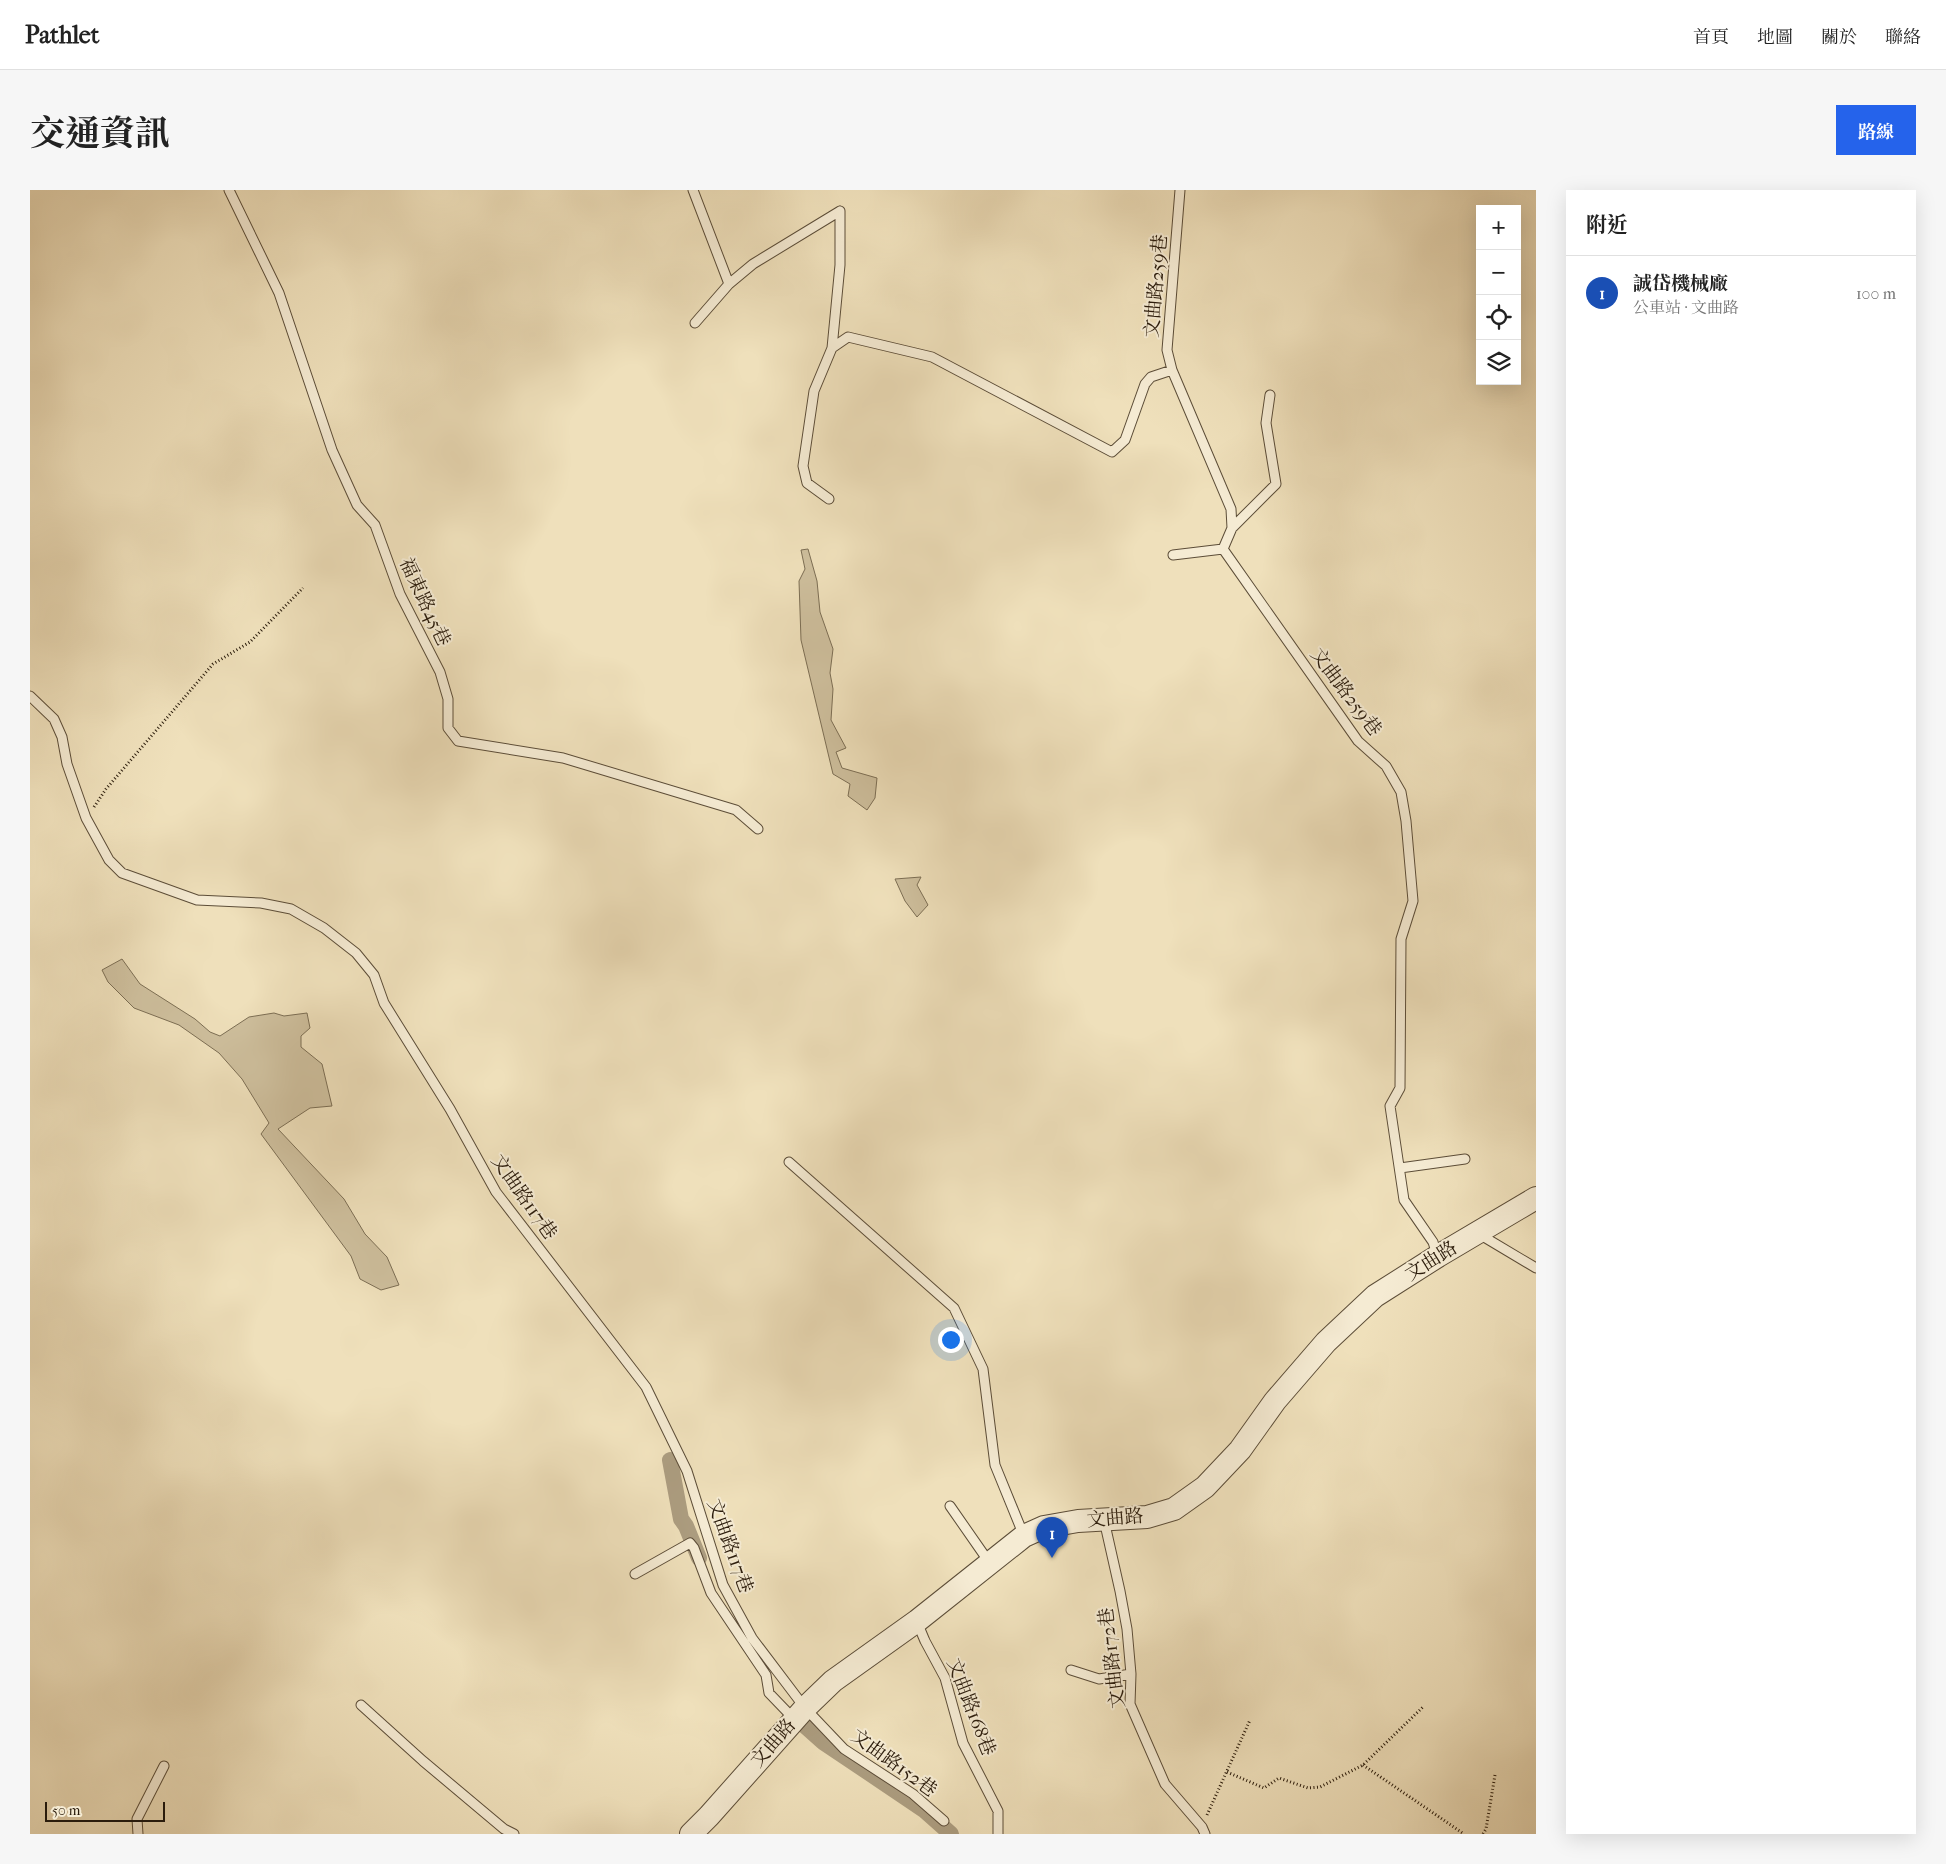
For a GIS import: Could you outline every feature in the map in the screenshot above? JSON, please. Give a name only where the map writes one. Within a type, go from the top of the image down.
[{"type":"street","name":"文曲路","points":[[693,1834],[800,1714],[834,1680],[917,1621],[989,1562],[1024,1536],[1044,1528],[1078,1521],[1147,1517],[1174,1509],[1205,1487],[1240,1450],[1274,1401],[1326,1342],[1376,1296],[1476,1232],[1536,1198]]},
{"type":"lane","name":"福東路45巷","points":[[229,190],[279,294],[332,450],[357,505],[375,526],[400,594],[440,672],[448,699],[448,728],[458,741],[563,758],[736,810],[758,829]]},
{"type":"lane","points":[[692,190],[729,284]]},
{"type":"lane","name":"文曲路259巷","points":[[1180,190],[1166,350],[1172,370],[1231,509],[1232,528]]},
{"type":"lane","points":[[695,323],[729,284],[753,264],[840,211],[840,265],[832,348],[814,391],[803,466],[808,483],[829,499]]},
{"type":"lane","points":[[832,348],[848,338],[932,357],[1112,452],[1125,440],[1145,384],[1150,377],[1172,370]]},
{"type":"lane","points":[[1173,555],[1223,549],[1232,528],[1276,484],[1266,423],[1270,396]]},
{"type":"lane","name":"文曲路259巷","points":[[1223,549],[1358,741],[1386,766],[1401,792],[1406,821],[1413,901],[1401,939],[1400,1088],[1390,1106],[1404,1200],[1433,1242],[1438,1256]]},
{"type":"lane","name":"文曲路117巷","points":[[30,696],[54,719],[62,737],[66,764],[86,818],[108,860],[122,873],[197,900],[261,903],[292,909],[324,928],[356,953],[374,975],[384,1003],[450,1109],[496,1192],[646,1387],[687,1471],[723,1585],[752,1638],[800,1714]]},
{"type":"lane","points":[[1400,1168],[1466,1159]]},
{"type":"lane","points":[[789,1162],[954,1308],[983,1369],[995,1465],[1024,1536]]},
{"type":"lane","points":[[1476,1232],[1536,1268]]},
{"type":"lane","points":[[950,1506],[989,1562]]},
{"type":"lane","name":"文曲路172巷","points":[[1104,1520],[1127,1629],[1131,1674],[1130,1704],[1165,1784],[1204,1831]]},
{"type":"lane","points":[[636,1574],[690,1543],[694,1548],[711,1593],[766,1676],[769,1693],[800,1714]]},
{"type":"lane","name":"文曲路168巷","points":[[917,1621],[925,1641],[945,1678],[963,1743],[998,1811],[998,1834]]},
{"type":"lane","points":[[1071,1670],[1099,1680],[1131,1674]]},
{"type":"lane","points":[[361,1705],[430,1767],[504,1829],[514,1834]]},
{"type":"lane","name":"文曲路152巷","points":[[800,1714],[844,1749],[913,1794],[944,1821]]},
{"type":"lane","points":[[138,1834],[137,1819],[164,1766]]},
{"type":"path","points":[[86,818],[106,789],[213,664],[250,642],[303,588]]},
{"type":"path","points":[[1228,1772],[1264,1788],[1279,1778],[1308,1788],[1320,1787],[1363,1765],[1424,1706]]},
{"type":"path","points":[[1204,1831],[1250,1720]]},
{"type":"path","points":[[1363,1765],[1464,1834]]},
{"type":"path","points":[[1483,1834],[1486,1829],[1495,1775]]},
{"type":"shaded area","points":[[808,549],[817,581],[820,612],[833,649],[830,673],[833,689],[831,720],[846,748],[836,752],[842,768],[877,778],[875,798],[867,810],[848,796],[850,784],[833,774],[801,640],[799,581],[805,569],[801,550]]},
{"type":"shaded area","points":[[921,877],[917,885],[928,905],[917,917],[905,901],[895,879]]},
{"type":"shaded area","points":[[122,959],[140,984],[195,1019],[210,1032],[220,1036],[249,1017],[274,1013],[284,1016],[307,1013],[310,1028],[301,1036],[301,1047],[322,1064],[332,1106],[310,1108],[278,1129],[344,1199],[365,1234],[387,1257],[399,1285],[381,1290],[360,1279],[351,1256],[261,1134],[269,1123],[242,1079],[219,1053],[179,1025],[134,1008],[108,982],[102,970]]},
{"type":"waterway","points":[[670,1460],[681,1519],[686,1526],[699,1558]]},
{"type":"waterway","points":[[795,1717],[823,1742],[924,1810],[951,1834]]},
{"type":"place","name":"誠岱機械廠","points":[[1052,1558]]}]
